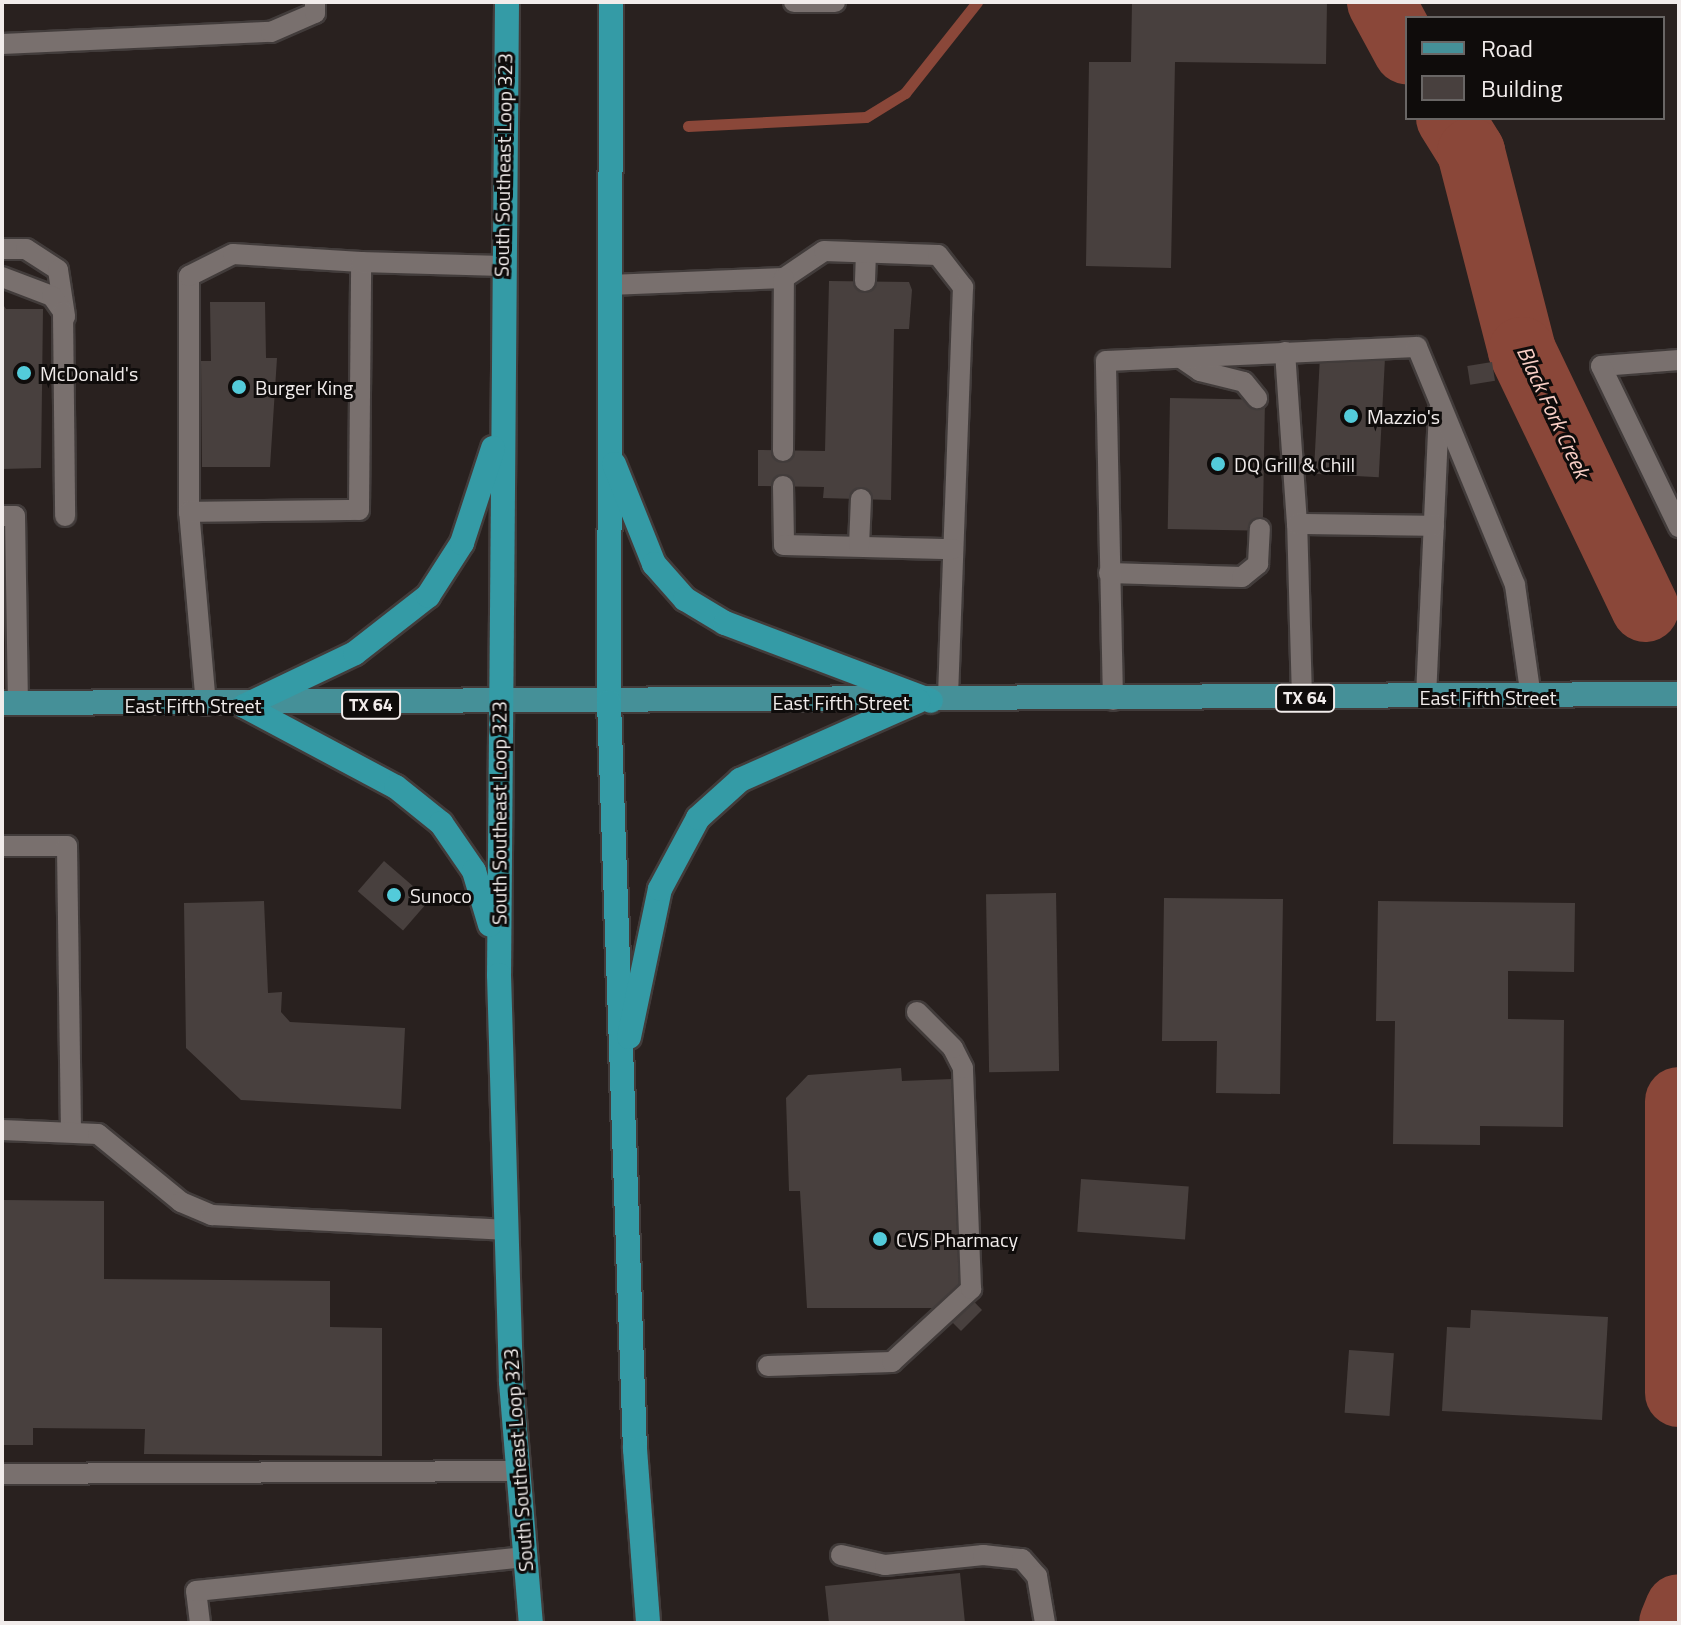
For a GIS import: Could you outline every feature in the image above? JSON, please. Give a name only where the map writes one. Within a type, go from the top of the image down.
[{"type":"highway","name":"South Southeast Loop 323","points":[[507,2],[501,266],[499,975],[504,1230],[517,1471],[531,1623]]},
{"type":"highway","points":[[611,2],[607,447],[609,702],[620,1078],[648,1623]]},
{"type":"highway","points":[[244,706],[355,653],[428,596],[462,543],[500,426]]},
{"type":"highway","points":[[607,447],[642,540],[685,599],[725,623],[932,701]]},
{"type":"highway","points":[[620,1078],[660,889],[698,818],[740,780],[932,701]]},
{"type":"highway","points":[[244,706],[396,787],[441,823],[460,846],[485,899],[499,975]]},
{"type":"main road","name":"East Fifth Street","points":[[10,703],[244,706],[1679,694]]},
{"type":"lane","points":[[2,44],[271,32],[315,13],[315,2]]},
{"type":"lane","points":[[794,2],[835,2]]},
{"type":"lane","points":[[2,249],[26,249],[58,270],[65,320],[65,516]]},
{"type":"lane","points":[[609,285],[784,278],[824,251],[938,255],[963,287],[953,549],[932,701]]},
{"type":"lane","points":[[865,281],[866,253]]},
{"type":"lane","points":[[206,705],[189,512],[189,276],[233,254],[501,266]]},
{"type":"lane","points":[[189,512],[359,510],[361,262]]},
{"type":"lane","points":[[2,277],[52,296],[65,320]]},
{"type":"lane","points":[[783,451],[784,278]]},
{"type":"lane","points":[[1113,700],[1106,361],[1417,347],[1515,585],[1531,697]]},
{"type":"lane","points":[[1285,352],[1297,524],[1302,698]]},
{"type":"lane","points":[[1181,358],[1200,371],[1244,382],[1257,398]]},
{"type":"lane","points":[[1679,360],[1601,366],[1679,527]]},
{"type":"lane","points":[[1426,697],[1439,403]]},
{"type":"lane","points":[[783,486],[784,545],[953,549]]},
{"type":"lane","points":[[859,546],[861,499]]},
{"type":"lane","points":[[2,516],[15,516],[10,703]]},
{"type":"lane","points":[[1297,524],[1434,526]]},
{"type":"lane","points":[[1109,573],[1253,574],[1260,529]]},
{"type":"lane","points":[[2,846],[67,846],[71,1130]]},
{"type":"lane","points":[[768,1366],[892,1362],[971,1289],[963,1068],[953,1048],[917,1012]]},
{"type":"lane","points":[[2,1130],[71,1130],[109,1139],[181,1202],[212,1215],[504,1230]]},
{"type":"lane","points":[[2,1474],[517,1471]]},
{"type":"lane","points":[[841,1555],[885,1565],[983,1555],[1022,1559],[1037,1576],[1045,1623]]},
{"type":"lane","points":[[200,1623],[196,1591],[525,1557]]},
{"type":"building","points":[[1132,2],[1327,2],[1326,64],[1175,62],[1171,268],[1086,266],[1089,62],[1131,62]]},
{"type":"building","points":[[829,281],[909,282],[912,290],[909,329],[894,329],[891,500],[823,498],[824,487],[758,486],[758,450],[825,451]]},
{"type":"building","name":"Burger King","points":[[210,302],[265,302],[266,358],[277,358],[270,467],[202,467],[201,361],[211,361]]},
{"type":"building","name":"McDonald's","points":[[2,303],[6,309],[43,309],[41,468],[2,469]]},
{"type":"building","name":"Mazzio's","points":[[1320,356],[1385,359],[1379,477],[1314,474]]},
{"type":"building","points":[[1492,362],[1495,381],[1470,385],[1467,366]]},
{"type":"building","name":"DQ Grill & Chill","points":[[1170,398],[1265,400],[1263,531],[1168,529]]},
{"type":"building","name":"Sunoco","points":[[384,861],[429,900],[403,931],[358,891]]},
{"type":"building","points":[[1056,893],[1059,1071],[989,1072],[986,894]]},
{"type":"building","points":[[1164,898],[1283,899],[1280,1094],[1216,1093],[1217,1041],[1162,1041]]},
{"type":"building","points":[[264,901],[268,993],[282,992],[281,1012],[290,1022],[405,1028],[401,1109],[241,1100],[186,1048],[184,903]]},
{"type":"building","points":[[1378,901],[1575,903],[1574,972],[1508,971],[1508,1019],[1564,1020],[1563,1127],[1480,1126],[1480,1145],[1393,1144],[1395,1021],[1376,1021]]},
{"type":"building","name":"CVS Pharmacy","points":[[901,1068],[902,1081],[952,1079],[960,1287],[982,1310],[961,1331],[938,1308],[807,1308],[800,1191],[789,1191],[786,1098],[808,1075]]},
{"type":"building","points":[[1081,1179],[1189,1187],[1185,1239],[1077,1232]]},
{"type":"building","points":[[2,1200],[104,1201],[104,1279],[330,1281],[330,1327],[382,1328],[382,1456],[144,1454],[145,1429],[33,1428],[33,1445],[2,1445]]},
{"type":"building","points":[[1471,1310],[1608,1317],[1602,1420],[1442,1411],[1447,1327],[1470,1328]]},
{"type":"building","points":[[1349,1350],[1394,1353],[1389,1416],[1345,1413]]},
{"type":"building","points":[[960,1573],[965,1623],[829,1623],[825,1586]]},
{"type":"waterway","points":[[688,126],[866,117],[905,93],[977,2]]},
{"type":"waterway","name":"Black Fork Creek","points":[[1381,2],[1405,46]]},
{"type":"waterway","name":"Black Fork Creek","points":[[1451,120],[1471,152],[1522,351],[1645,608]]},
{"type":"waterway","name":"Black Fork Creek","points":[[1679,1101],[1679,1393]]},
{"type":"waterway","name":"Black Fork Creek","points":[[1673,1623],[1679,1608]]},
{"type":"place","name":"McDonald's","points":[[24,373]]},
{"type":"place","name":"Burger King","points":[[239,387]]},
{"type":"place","name":"Mazzio's","points":[[1351,416]]},
{"type":"place","name":"DQ Grill & Chill","points":[[1218,464]]},
{"type":"place","name":"Sunoco","points":[[394,895]]},
{"type":"place","name":"CVS Pharmacy","points":[[880,1239]]}]
